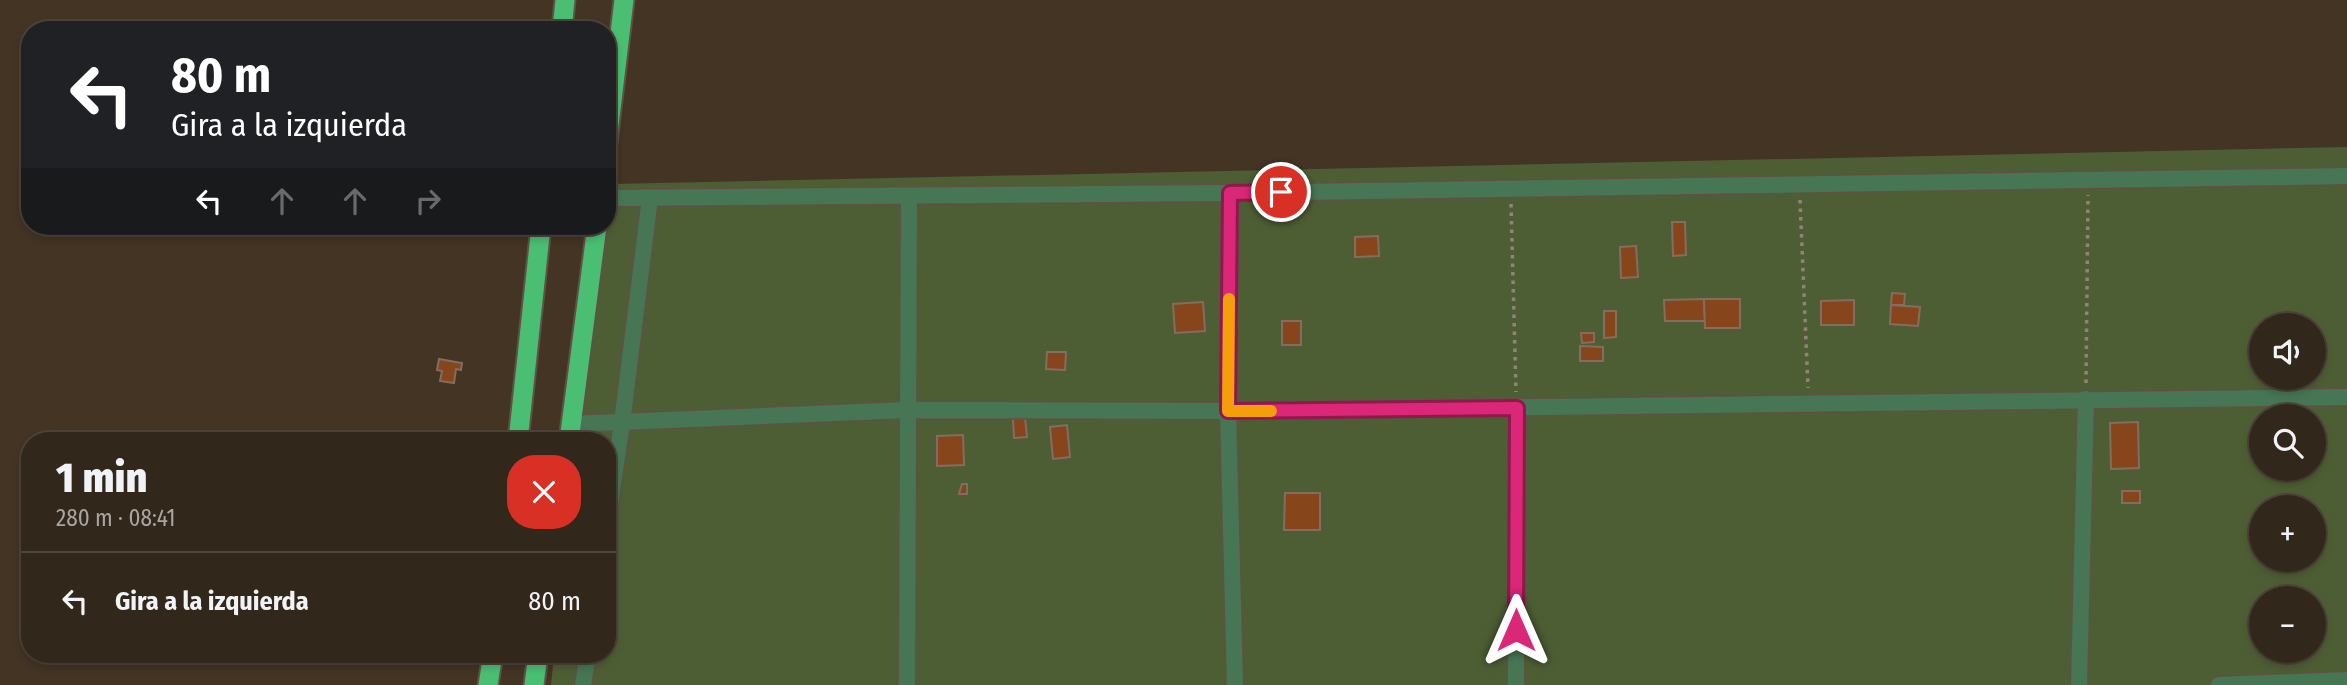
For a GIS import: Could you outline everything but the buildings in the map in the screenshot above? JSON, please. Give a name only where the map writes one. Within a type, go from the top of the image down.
[{"type":"highway","points":[[563,21],[565,0]]},
{"type":"highway","points":[[616,67],[624,0]]},
{"type":"highway","points":[[519,432],[540,235]]},
{"type":"highway","points":[[570,432],[596,235]]},
{"type":"highway","points":[[488,685],[492,663]]},
{"type":"highway","points":[[534,685],[537,663]]},
{"type":"street","points":[[616,198],[1230,193],[2347,176]]},
{"type":"street","points":[[1230,193],[1228,411],[1235,685]]},
{"type":"street","points":[[907,685],[909,196]]},
{"type":"street","points":[[616,463],[650,198]]},
{"type":"street","points":[[570,432],[622,423],[907,411],[1228,411],[2347,397]]},
{"type":"street","points":[[2079,685],[2086,399]]},
{"type":"street","points":[[1516,685],[1517,408]]},
{"type":"street","points":[[583,685],[587,663]]},
{"type":"street","points":[[2220,685],[2347,680]]},
{"type":"path","points":[[2086,399],[2089,180]]},
{"type":"path","points":[[1800,184],[1809,404]]},
{"type":"path","points":[[1510,188],[1517,408]]},
{"type":"green space","points":[[2347,147],[2347,685],[551,685],[553,663],[616,663],[616,432],[581,432],[606,235],[616,235],[616,184]]},
{"type":"slow traffic","points":[[1229,299],[1228,411],[1271,411]]},
{"type":"route","points":[[1281,192],[1230,193],[1228,411],[1517,408],[1516,630]]}]
